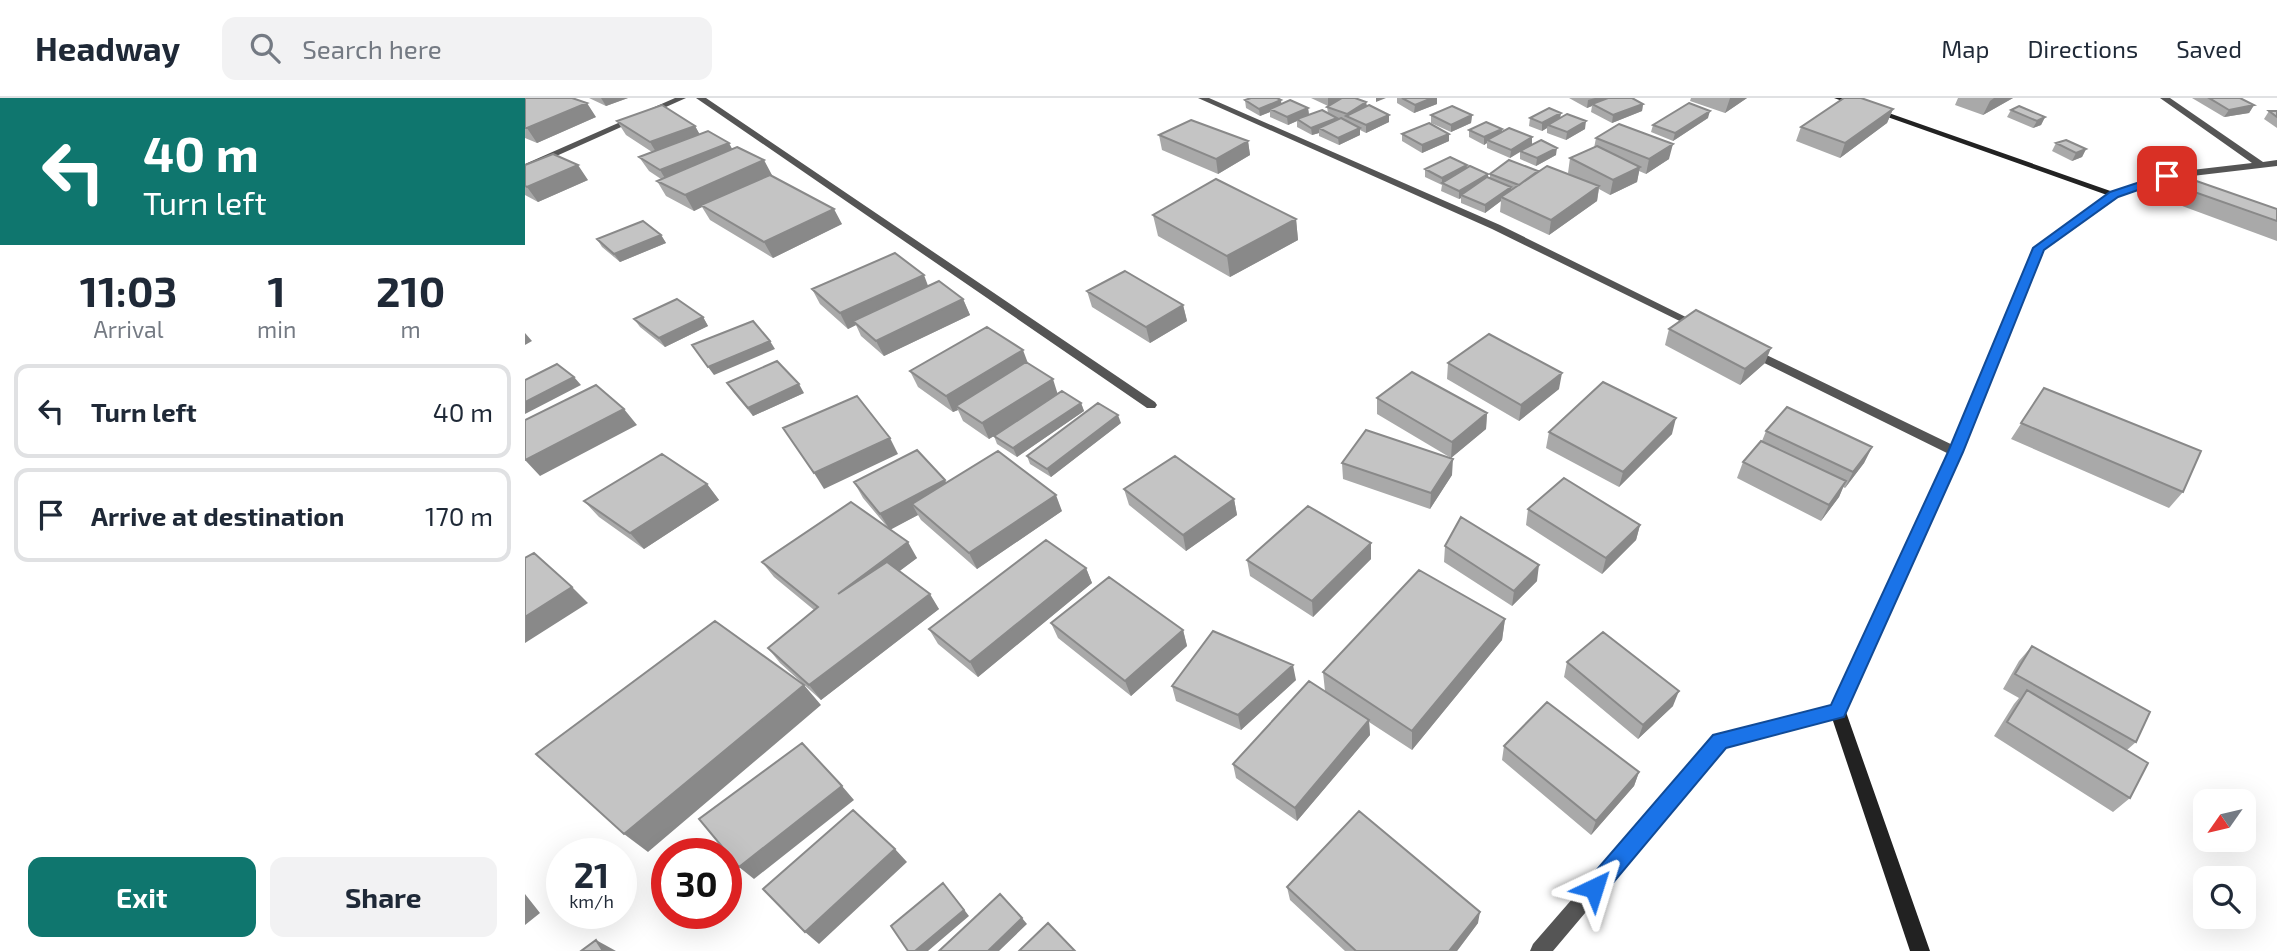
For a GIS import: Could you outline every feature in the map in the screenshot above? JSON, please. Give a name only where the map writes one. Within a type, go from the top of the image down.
[{"type":"street","points":[[525,167],[681,98]]},
{"type":"street","points":[[700,98],[1151,405]]},
{"type":"street","points":[[1202,98],[1496,227],[1707,330]]},
{"type":"street","points":[[1838,98],[2114,194]]},
{"type":"street","points":[[2164,98],[2261,164]]},
{"type":"street","points":[[1920,951],[1838,712],[1956,452],[2039,248],[2114,194],[2167,176],[2277,163]]},
{"type":"street","points":[[1744,349],[1956,452]]},
{"type":"street","points":[[1541,951],[1720,741],[1838,712]]},
{"type":"building","points":[[525,98],[572,98],[587,103],[525,128]]},
{"type":"building","points":[[1342,98],[1355,98],[1366,102],[1347,114],[1327,107]]},
{"type":"building","points":[[1402,98],[1432,98],[1415,105]]},
{"type":"building","points":[[1608,98],[1632,98],[1643,104],[1613,115],[1592,104]]},
{"type":"building","points":[[1844,98],[1861,98],[1893,109],[1845,143],[1801,127]]},
{"type":"building","points":[[2209,98],[2240,98],[2254,105],[2229,110]]},
{"type":"building","points":[[1245,100],[1281,100],[1259,109]]},
{"type":"building","points":[[1290,100],[1308,108],[1287,117],[1270,109]]},
{"type":"building","points":[[1689,103],[1710,111],[1675,133],[1653,125]]},
{"type":"building","points":[[662,105],[695,126],[650,142],[617,121]]},
{"type":"building","points":[[1369,105],[1389,115],[1366,125],[1346,116]]},
{"type":"building","points":[[1452,106],[1472,115],[1451,125],[1431,115]]},
{"type":"building","points":[[2019,106],[2045,117],[2037,121],[2011,110]]},
{"type":"building","points":[[1549,108],[1561,113],[1542,123],[1530,118]]},
{"type":"building","points":[[1322,110],[1337,118],[1311,128],[1297,119]]},
{"type":"building","points":[[1567,114],[1586,121],[1567,132],[1548,125]]},
{"type":"building","points":[[1341,118],[1360,128],[1338,138],[1319,128]]},
{"type":"building","points":[[1191,120],[1248,141],[1216,159],[1159,135]]},
{"type":"building","points":[[1486,122],[1502,129],[1484,137],[1469,130]]},
{"type":"building","points":[[1429,123],[1449,134],[1422,145],[1402,134]]},
{"type":"building","points":[[1619,124],[1673,144],[1649,159],[1596,138]]},
{"type":"building","points":[[1509,128],[1532,137],[1511,150],[1487,140]]},
{"type":"building","points":[[708,131],[729,143],[660,170],[639,157]]},
{"type":"building","points":[[1541,140],[1557,148],[1537,158],[1520,151]]},
{"type":"building","points":[[2066,140],[2086,149],[2076,153],[2056,143]]},
{"type":"building","points":[[1597,146],[1640,167],[1613,180],[1570,158]]},
{"type":"building","points":[[737,147],[764,160],[685,195],[657,181]]},
{"type":"building","points":[[553,154],[578,165],[525,186],[525,165]]},
{"type":"building","points":[[1450,157],[1467,165],[1442,178],[1425,169]]},
{"type":"building","points":[[1509,160],[1538,171],[1519,185],[1490,174]]},
{"type":"building","points":[[1470,166],[1488,174],[1459,191],[1442,183]]},
{"type":"building","points":[[1547,166],[1599,186],[1551,220],[1501,197]]},
{"type":"building","points":[[770,175],[834,209],[764,242],[701,205]]},
{"type":"building","points":[[2182,176],[2277,209],[2277,221],[2183,188]]},
{"type":"building","points":[[1487,177],[1511,187],[1485,205],[1461,195]]},
{"type":"building","points":[[1216,179],[1296,219],[1227,256],[1153,215]]},
{"type":"building","points":[[643,221],[661,235],[614,254],[597,239]]},
{"type":"building","points":[[895,253],[924,275],[840,313],[812,289]]},
{"type":"building","points":[[1125,271],[1183,305],[1146,327],[1087,291]]},
{"type":"building","points":[[939,281],[963,299],[876,341],[853,321]]},
{"type":"building","points":[[677,299],[703,317],[659,338],[634,319]]},
{"type":"building","points":[[1696,310],[1771,348],[1745,369],[1669,329]]},
{"type":"building","points":[[753,321],[770,341],[708,367],[692,345]]},
{"type":"building","points":[[987,327],[1023,350],[946,396],[910,371]]},
{"type":"building","points":[[1489,334],[1562,373],[1521,405],[1448,363]]},
{"type":"building","points":[[777,361],[799,384],[748,408],[727,383]]},
{"type":"building","points":[[1026,362],[1053,379],[982,423],[956,406]]},
{"type":"building","points":[[557,364],[574,377],[525,402],[525,380]]},
{"type":"building","points":[[1412,372],[1487,413],[1452,442],[1377,398]]},
{"type":"building","points":[[1603,382],[1676,418],[1623,472],[1549,432]]},
{"type":"building","points":[[596,385],[624,409],[525,460],[525,420]]},
{"type":"building","points":[[2044,388],[2201,451],[2183,492],[2021,423]]},
{"type":"building","points":[[1062,391],[1081,403],[1013,448],[994,436]]},
{"type":"building","points":[[857,396],[890,438],[814,473],[783,428]]},
{"type":"building","points":[[1098,403],[1118,415],[1047,469],[1027,456]]},
{"type":"building","points":[[1787,407],[1872,447],[1853,472],[1766,431]]},
{"type":"building","points":[[1366,430],[1453,459],[1431,493],[1342,463]]},
{"type":"building","points":[[1761,441],[1846,481],[1829,505],[1743,462]]},
{"type":"building","points":[[917,450],[945,480],[880,514],[854,482]]},
{"type":"building","points":[[998,451],[1056,495],[969,553],[912,504]]},
{"type":"building","points":[[662,454],[707,484],[630,533],[584,501]]},
{"type":"building","points":[[1175,456],[1234,499],[1183,535],[1124,489]]},
{"type":"building","points":[[1564,478],[1640,525],[1606,558],[1528,509]]},
{"type":"building","points":[[851,502],[908,542],[838,594],[887,562],[930,594],[809,685],[768,648],[818,607],[762,562]]},
{"type":"building","points":[[1308,506],[1371,543],[1312,601],[1247,560]]},
{"type":"building","points":[[1461,517],[1539,565],[1514,591],[1445,546]]},
{"type":"building","points":[[1046,540],[1086,568],[970,662],[929,629]]},
{"type":"building","points":[[534,553],[572,587],[525,617],[525,558]]},
{"type":"building","points":[[1419,570],[1505,619],[1412,731],[1323,672]]},
{"type":"building","points":[[1109,577],[1183,630],[1125,681],[1051,623]]},
{"type":"building","points":[[715,621],[804,685],[624,834],[536,754]]},
{"type":"building","points":[[1213,631],[1293,665],[1238,715],[1172,686]]},
{"type":"building","points":[[1603,632],[1679,691],[1643,725],[1567,662]]},
{"type":"building","points":[[2032,646],[2150,712],[2136,742],[2015,674]]},
{"type":"building","points":[[1309,681],[1369,720],[1295,808],[1233,764]]},
{"type":"building","points":[[2027,690],[2148,763],[2130,798],[2007,722]]},
{"type":"building","points":[[1547,702],[1639,772],[1596,821],[1504,746]]},
{"type":"building","points":[[802,743],[842,786],[742,865],[742,838],[715,838],[699,819]]},
{"type":"building","points":[[853,810],[895,849],[805,932],[763,889]]},
{"type":"building","points":[[1359,811],[1480,912],[1449,951],[1356,951],[1287,887]]},
{"type":"building","points":[[943,883],[964,910],[915,951],[908,951],[891,926]]},
{"type":"building","points":[[1000,894],[1022,918],[988,951],[939,951]]},
{"type":"building","points":[[1048,923],[1075,951],[1019,951]]},
{"type":"building","points":[[596,940],[603,951],[581,951]]},
{"type":"route","points":[[1594,888],[1720,741],[1838,712],[1956,452],[2039,248],[2114,194],[2167,176]]}]
